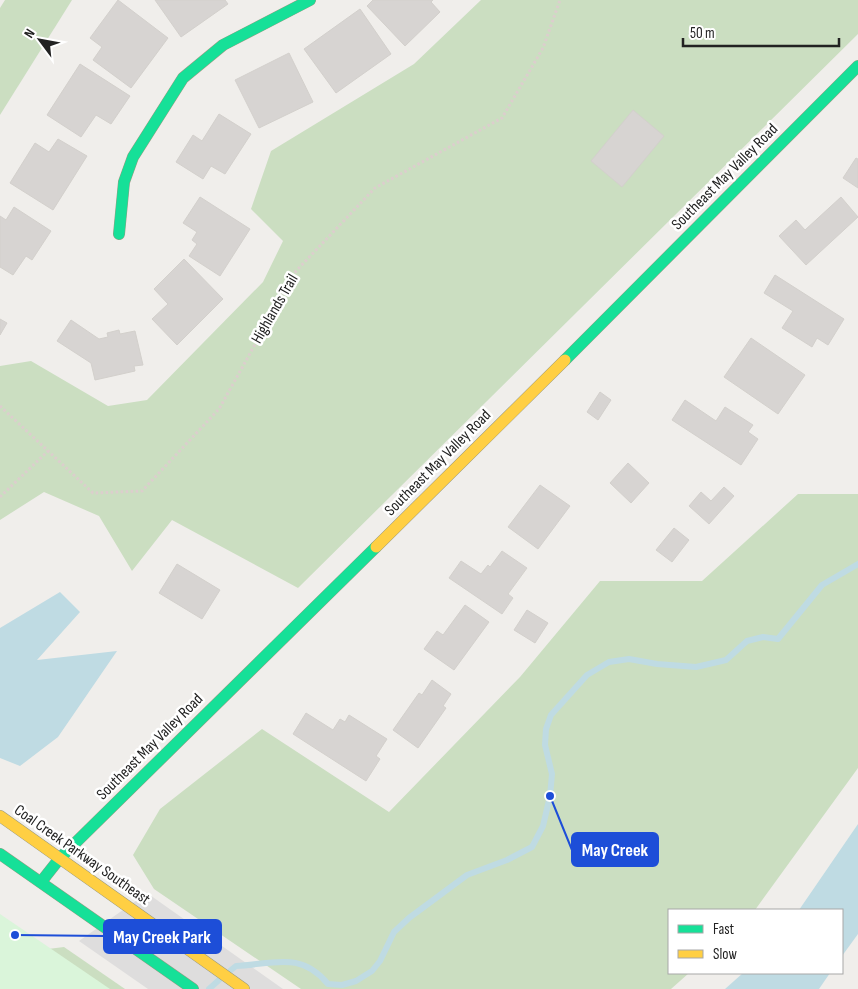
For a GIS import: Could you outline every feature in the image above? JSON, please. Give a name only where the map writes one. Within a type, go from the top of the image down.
[{"type":"street","points":[[119,234],[124,182],[133,156],[183,78],[223,45],[310,0]]},
{"type":"street","name":"Southeast May Valley Road","points":[[40,882],[60,858],[514,411],[858,66]]},
{"type":"street","name":"Coal Creek Parkway Southeast","points":[[0,816],[244,989]]},
{"type":"street","points":[[0,854],[193,989]]},
{"type":"path","name":"Highlands Trail","points":[[0,406],[93,494],[142,492],[219,409],[296,271],[375,188],[502,118],[543,48],[560,0]]},
{"type":"path","points":[[0,497],[48,451]]},
{"type":"green space","points":[[5,0],[72,0],[0,115],[0,8]]},
{"type":"green space","points":[[481,0],[858,0],[858,34],[298,588],[172,520],[132,571],[99,516],[44,492],[0,520],[0,366],[31,361],[108,406],[147,400],[263,282],[283,241],[251,209],[271,151],[414,64]]},
{"type":"green space","points":[[798,494],[858,494],[858,768],[756,909],[668,909],[668,974],[688,974],[671,989],[301,989],[154,889],[133,855],[160,809],[262,729],[389,812],[520,677],[600,581],[702,581]]},
{"type":"green space","points":[[0,914],[110,989],[0,989]]},
{"type":"green space","points":[[64,947],[125,989],[0,989],[0,955]]},
{"type":"water","points":[[60,592],[80,612],[37,660],[117,651],[58,737],[20,766],[0,758],[0,628]]},
{"type":"water","points":[[858,824],[858,934],[843,955],[843,909],[800,909]]},
{"type":"water","points":[[742,974],[829,974],[819,989],[725,989]]},
{"type":"pier","points":[[147,893],[283,989],[148,989],[79,941]]},
{"type":"building","points":[[118,0],[168,38],[131,88],[93,60],[102,47],[90,38]]},
{"type":"building","points":[[155,0],[225,0],[228,4],[181,37]]},
{"type":"building","points":[[373,0],[433,0],[431,2],[440,12],[405,46],[367,6]]},
{"type":"building","points":[[360,9],[391,54],[336,93],[304,49]]},
{"type":"building","points":[[289,53],[313,102],[259,128],[235,80]]},
{"type":"building","points":[[80,64],[130,96],[111,124],[96,115],[81,137],[47,115]]},
{"type":"building","points":[[633,110],[664,136],[622,187],[591,161]]},
{"type":"building","points":[[219,114],[251,134],[225,174],[211,166],[203,179],[176,162],[193,135],[202,141]]},
{"type":"building","points":[[58,139],[87,156],[53,210],[10,183],[35,143],[49,152]]},
{"type":"building","points":[[856,158],[858,159],[858,188],[843,178]]},
{"type":"building","points":[[200,197],[250,229],[220,276],[189,256],[197,244],[192,240],[197,232],[183,223]]},
{"type":"building","points":[[841,197],[858,217],[806,265],[779,236],[796,220],[805,230]]},
{"type":"building","points":[[14,207],[51,231],[32,260],[26,256],[13,275],[0,267],[0,216],[6,220]]},
{"type":"building","points":[[184,259],[223,299],[177,345],[152,319],[168,304],[154,289]]},
{"type":"building","points":[[775,275],[844,319],[828,345],[817,338],[812,347],[782,328],[793,311],[764,293]]},
{"type":"building","points":[[0,319],[7,323],[0,335]]},
{"type":"building","points":[[71,320],[99,339],[108,337],[107,333],[119,330],[120,334],[135,331],[143,365],[134,366],[135,371],[95,380],[91,363],[57,341]]},
{"type":"building","points":[[751,338],[805,375],[778,414],[724,377]]},
{"type":"building","points":[[600,392],[611,400],[598,420],[587,412]]},
{"type":"building","points":[[685,400],[716,421],[725,407],[753,425],[748,432],[758,439],[741,465],[672,420]]},
{"type":"building","points":[[628,463],[649,483],[631,503],[610,483]]},
{"type":"building","points":[[540,485],[570,506],[538,549],[508,527]]},
{"type":"building","points":[[724,487],[734,496],[709,524],[689,506],[701,492],[711,501]]},
{"type":"building","points":[[674,528],[689,540],[672,562],[656,550]]},
{"type":"building","points":[[502,551],[527,568],[508,594],[513,598],[502,614],[449,578],[461,561],[481,574],[488,565],[490,567]]},
{"type":"building","points":[[177,564],[220,590],[202,619],[159,593]]},
{"type":"building","points":[[465,605],[489,622],[454,670],[424,649],[437,631],[443,635]]},
{"type":"building","points":[[527,610],[548,623],[535,643],[514,630]]},
{"type":"building","points":[[432,680],[451,694],[443,706],[446,708],[418,748],[393,730],[419,693],[422,695]]},
{"type":"building","points":[[306,713],[333,730],[340,719],[345,722],[349,715],[387,739],[376,756],[380,759],[366,781],[293,734]]},
{"type":"waterway","points":[[231,970],[236,966],[275,962],[297,963],[308,967],[328,984],[342,985],[356,981],[372,971],[380,961],[394,932],[409,918],[467,875],[507,860],[532,847],[543,826],[550,796],[552,774],[545,745],[546,729],[551,715],[587,675],[609,662],[629,659],[657,664],[696,667],[726,660],[747,641],[763,637],[778,639],[822,585],[858,564]]},
{"type":"waterway","points":[[209,989],[219,980]]},
{"type":"traffic: fast","points":[[119,234],[124,182],[133,157],[183,78],[223,45],[310,0]]},
{"type":"traffic: fast","points":[[565,360],[858,66]]},
{"type":"traffic: fast","points":[[41,882],[60,858],[376,547]]},
{"type":"traffic: fast","points":[[0,854],[193,989]]},
{"type":"traffic: slow","points":[[376,547],[565,360]]},
{"type":"traffic: slow","points":[[0,816],[244,989]]},
{"type":"place","name":"May Creek","points":[[550,796]]},
{"type":"place","name":"May Creek Park","points":[[15,935]]}]
